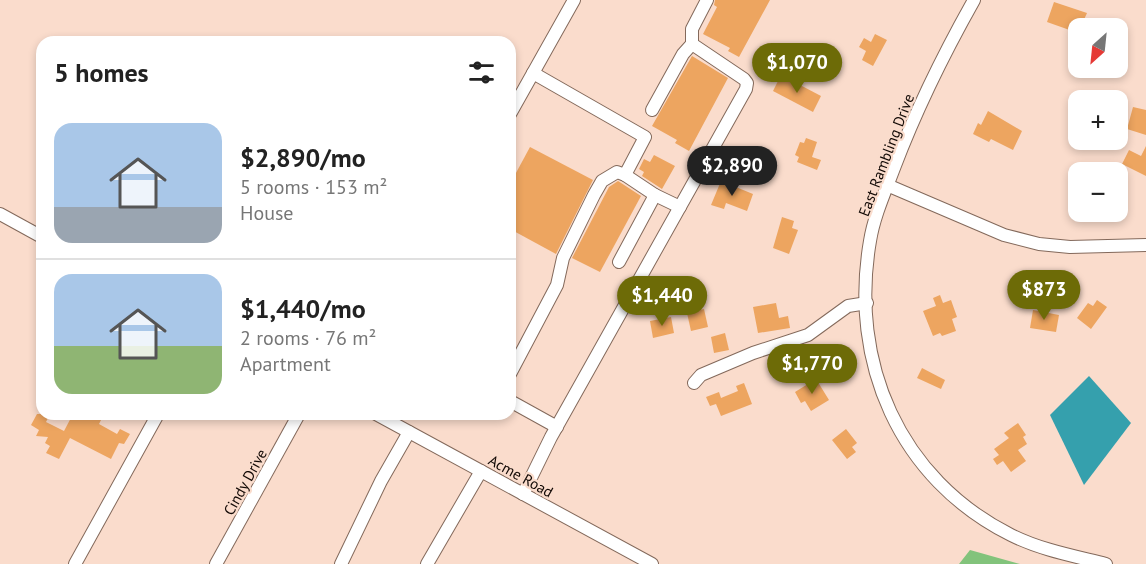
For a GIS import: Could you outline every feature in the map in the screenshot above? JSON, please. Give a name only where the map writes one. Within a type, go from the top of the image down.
[{"type":"street","points":[[516,103],[573,0]]},
{"type":"street","points":[[652,110],[683,54],[692,44],[692,29],[707,0]]},
{"type":"street","name":"East Rambling Drive","points":[[974,0],[931,79],[887,184],[870,241],[867,303],[872,363],[879,388],[897,428],[928,471],[966,507],[1011,534],[1043,548],[1101,563]]},
{"type":"street","points":[[523,494],[557,427],[747,83],[692,44]]},
{"type":"street","points":[[533,73],[645,137],[625,175]]},
{"type":"street","points":[[516,363],[557,285],[563,258],[602,181],[617,172],[680,207]]},
{"type":"street","points":[[887,184],[1004,235],[1038,244],[1070,247],[1146,245]]},
{"type":"street","points":[[620,262],[656,195]]},
{"type":"street","points":[[0,214],[36,234]]},
{"type":"street","points":[[694,383],[701,375],[753,353],[808,335],[848,306],[867,303]]},
{"type":"street","points":[[516,404],[557,427]]},
{"type":"street","points":[[75,564],[155,420]]},
{"type":"street","name":"Cindy Drive","points":[[216,564],[296,420]]},
{"type":"street","name":"Acme Road","points":[[387,420],[652,564]]},
{"type":"street","points":[[341,564],[381,481],[409,432]]},
{"type":"street","points":[[427,564],[481,471]]},
{"type":"green space","points":[[970,550],[1020,564],[959,564]]},
{"type":"water","points":[[1089,376],[1131,423],[1084,485],[1050,415]]},
{"type":"building","points":[[715,0],[770,0],[739,57],[728,51],[730,48],[703,34],[717,7],[714,5]]},
{"type":"building","points":[[1054,2],[1087,13],[1085,18],[1068,18],[1068,29],[1047,22]]},
{"type":"building","points":[[875,34],[887,40],[873,66],[862,60],[866,51],[859,47],[864,38],[871,42]]},
{"type":"building","points":[[692,56],[728,78],[689,151],[675,143],[677,140],[652,126]]},
{"type":"building","points":[[781,75],[821,96],[813,112],[773,91]]},
{"type":"building","points":[[1133,107],[1146,110],[1146,135],[1128,129]]},
{"type":"building","points":[[988,111],[1022,131],[1013,150],[991,139],[989,142],[973,134],[978,123],[981,125]]},
{"type":"building","points":[[806,138],[817,142],[812,157],[821,160],[817,170],[797,162],[799,157],[795,155],[800,142],[804,143]]},
{"type":"building","points":[[1146,146],[1146,176],[1128,167],[1128,162],[1123,162],[1129,150],[1141,156]]},
{"type":"building","points":[[530,147],[593,180],[556,254],[516,232],[516,173]]},
{"type":"building","points":[[654,155],[675,166],[662,189],[642,176],[644,172],[639,169],[644,159],[650,162]]},
{"type":"building","points":[[618,181],[641,196],[600,272],[572,258],[609,187]]},
{"type":"building","points":[[721,181],[753,194],[747,211],[726,203],[724,209],[711,205]]},
{"type":"building","points":[[782,217],[794,221],[792,228],[798,230],[789,254],[773,248]]},
{"type":"building","points":[[940,295],[943,303],[951,300],[957,317],[952,319],[956,331],[942,336],[940,333],[933,336],[923,311],[936,306],[933,298]]},
{"type":"building","points":[[1097,300],[1107,307],[1091,329],[1077,318],[1088,303],[1093,306]]},
{"type":"building","points":[[776,303],[779,318],[788,316],[790,328],[758,333],[753,307]]},
{"type":"building","points":[[704,309],[708,327],[691,331],[687,313]]},
{"type":"building","points":[[1033,310],[1059,315],[1056,332],[1030,328]]},
{"type":"building","points":[[671,317],[674,333],[653,338],[650,321]]},
{"type":"building","points":[[725,333],[729,350],[714,353],[711,337]]},
{"type":"building","points":[[922,368],[945,380],[941,389],[917,378]]},
{"type":"building","points":[[816,379],[829,400],[811,411],[805,401],[801,403],[795,392]]},
{"type":"building","points":[[744,383],[752,404],[721,416],[716,404],[710,406],[706,397],[719,392],[721,398],[738,391],[736,386]]},
{"type":"building","points":[[36,416],[36,420],[47,420],[46,422],[64,431],[70,420],[101,420],[99,424],[117,434],[120,429],[130,434],[124,444],[119,443],[111,459],[70,438],[59,459],[46,453],[50,446],[45,443],[48,437],[36,436],[39,430],[31,425]]},
{"type":"building","points":[[1018,423],[1026,435],[1023,437],[1027,444],[1018,450],[1026,461],[1011,472],[1003,461],[997,465],[993,459],[999,455],[994,449],[1009,438],[1004,433]]},
{"type":"building","points":[[846,429],[857,443],[852,447],[856,452],[847,459],[832,440]]}]
